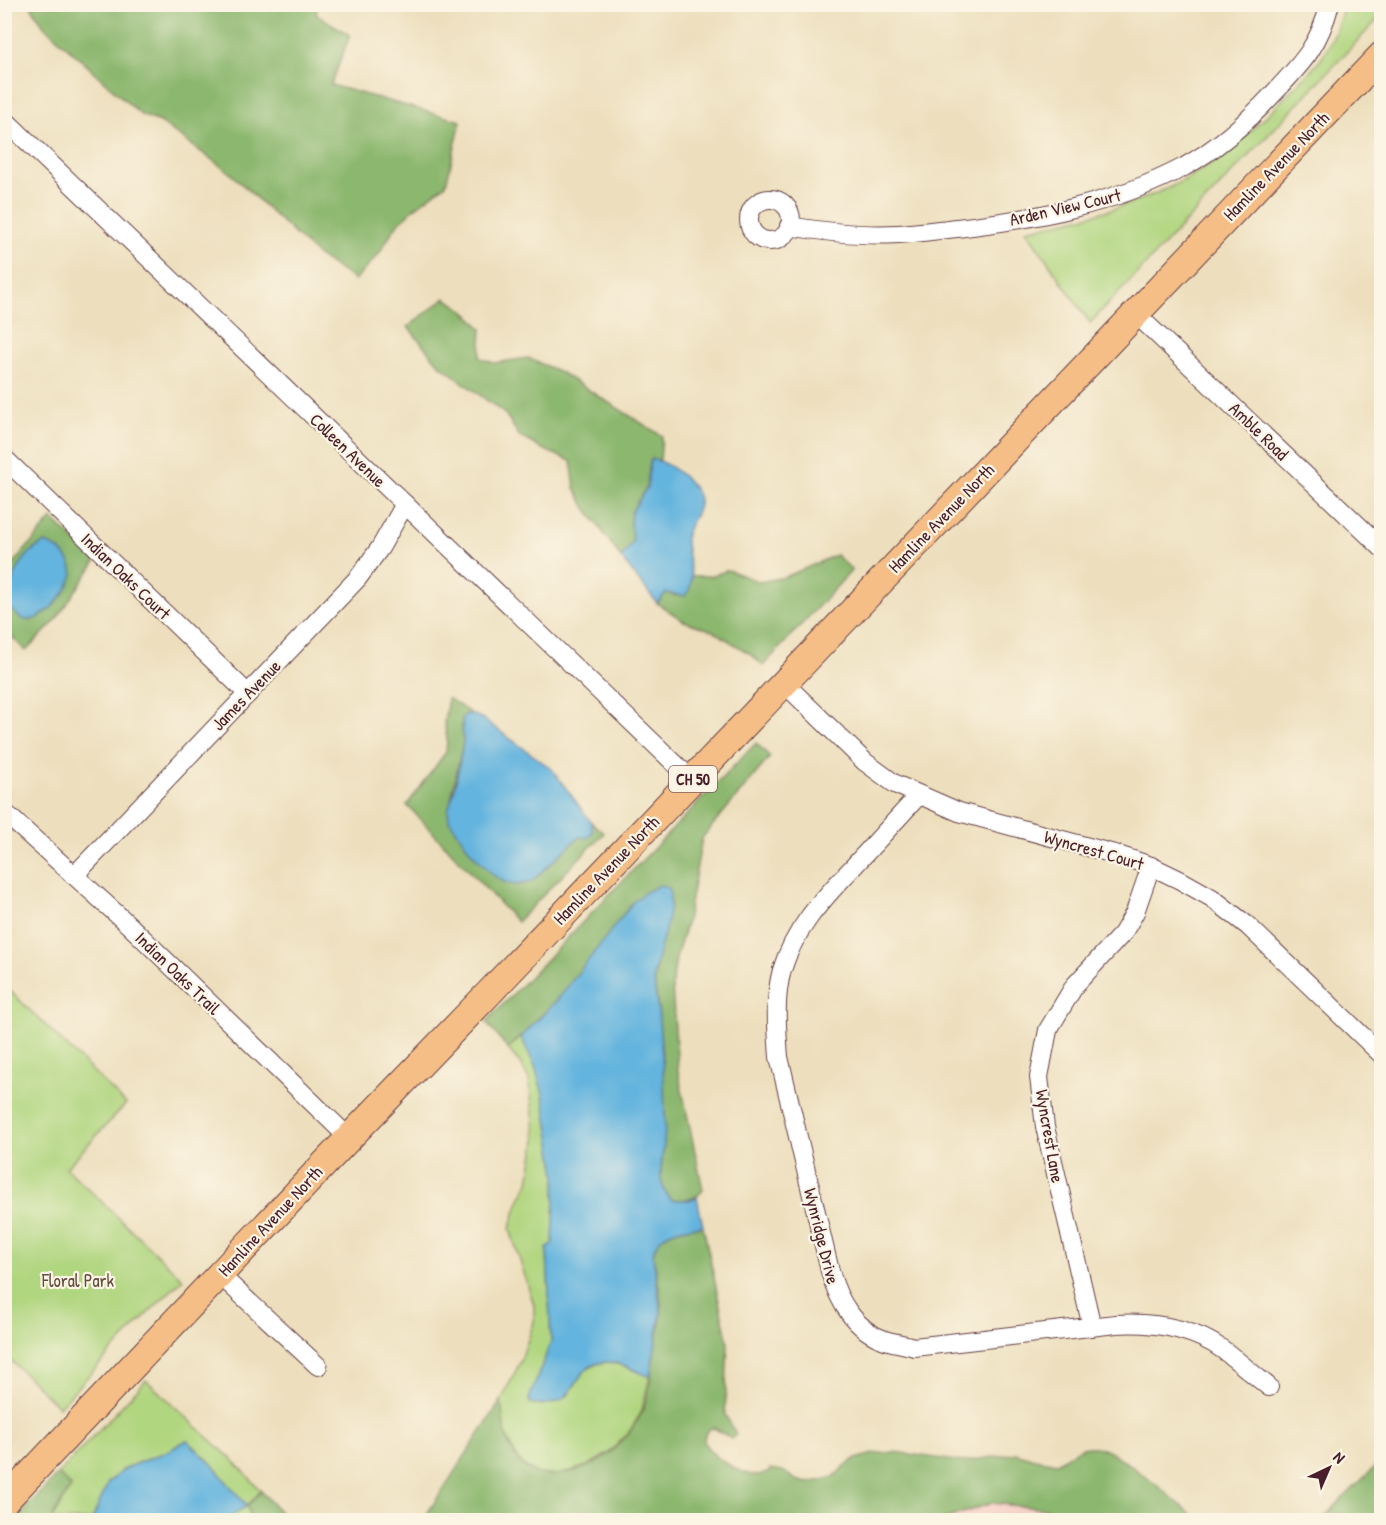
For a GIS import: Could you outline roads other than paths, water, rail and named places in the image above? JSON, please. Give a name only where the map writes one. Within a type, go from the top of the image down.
[{"type":"main road","name":"Hamline Avenue North","points":[[4,1502],[1382,55]]},
{"type":"street","name":"Arden View Court","points":[[789,226],[858,233],[906,233],[1025,218],[1114,198],[1184,167],[1215,148],[1244,125],[1315,45],[1330,4]]},
{"type":"street","name":"Colleen Avenue","points":[[4,119],[692,780]]},
{"type":"street","name":"Amble Road","points":[[1136,314],[1382,548]]},
{"type":"street","name":"Indian Oaks Court","points":[[4,458],[248,694]]},
{"type":"street","name":"James Avenue","points":[[74,876],[358,578],[380,548],[405,504]]},
{"type":"street","name":"Wyncrest Court","points":[[784,682],[866,762],[895,784],[959,812],[1151,866],[1212,898],[1248,926],[1382,1055]]},
{"type":"street","name":"Wynridge Drive","points":[[919,795],[825,896],[805,921],[792,943],[782,972],[776,1026],[780,1057],[835,1289],[849,1312],[868,1331],[884,1340],[914,1347],[1138,1323],[1169,1327],[1194,1335],[1221,1348],[1269,1387]]},
{"type":"street","name":"Indian Oaks Trail","points":[[4,812],[130,926],[349,1138]]},
{"type":"street","name":"Wyncrest Lane","points":[[1092,1327],[1045,1127],[1039,1077],[1048,1030],[1075,985],[1123,933],[1135,912],[1151,866]]},
{"type":"street","points":[[220,1275],[318,1366]]},
{"type":"water","points":[[652,459],[666,464],[689,482],[695,490],[699,504],[687,533],[686,545],[691,576],[689,590],[685,596],[666,593],[657,603],[621,558],[633,541],[631,513],[647,487]]},
{"type":"water","points":[[45,543],[64,554],[73,574],[67,588],[48,610],[34,619],[25,620],[11,609],[13,580],[29,554]]},
{"type":"water","points":[[472,714],[483,719],[552,769],[591,822],[593,832],[587,838],[579,837],[531,882],[517,885],[506,883],[493,875],[471,852],[449,820],[448,810],[455,788],[463,742],[462,719],[465,715]]},
{"type":"water","points":[[660,885],[668,888],[670,897],[668,919],[654,978],[665,1097],[661,1180],[671,1200],[689,1200],[697,1197],[703,1226],[672,1232],[659,1241],[655,1247],[653,1255],[661,1313],[650,1377],[623,1365],[606,1362],[594,1365],[585,1371],[567,1395],[559,1401],[547,1404],[530,1403],[529,1399],[551,1342],[547,1249],[553,1243],[556,1174],[543,1094],[535,1066],[521,1037],[558,999],[633,902]]},
{"type":"water","points":[[187,1440],[210,1462],[247,1506],[235,1513],[229,1520],[92,1520],[108,1483],[126,1468],[168,1451]]},
{"type":"park label","name":"Floral Park","points":[[78,1280]]}]
